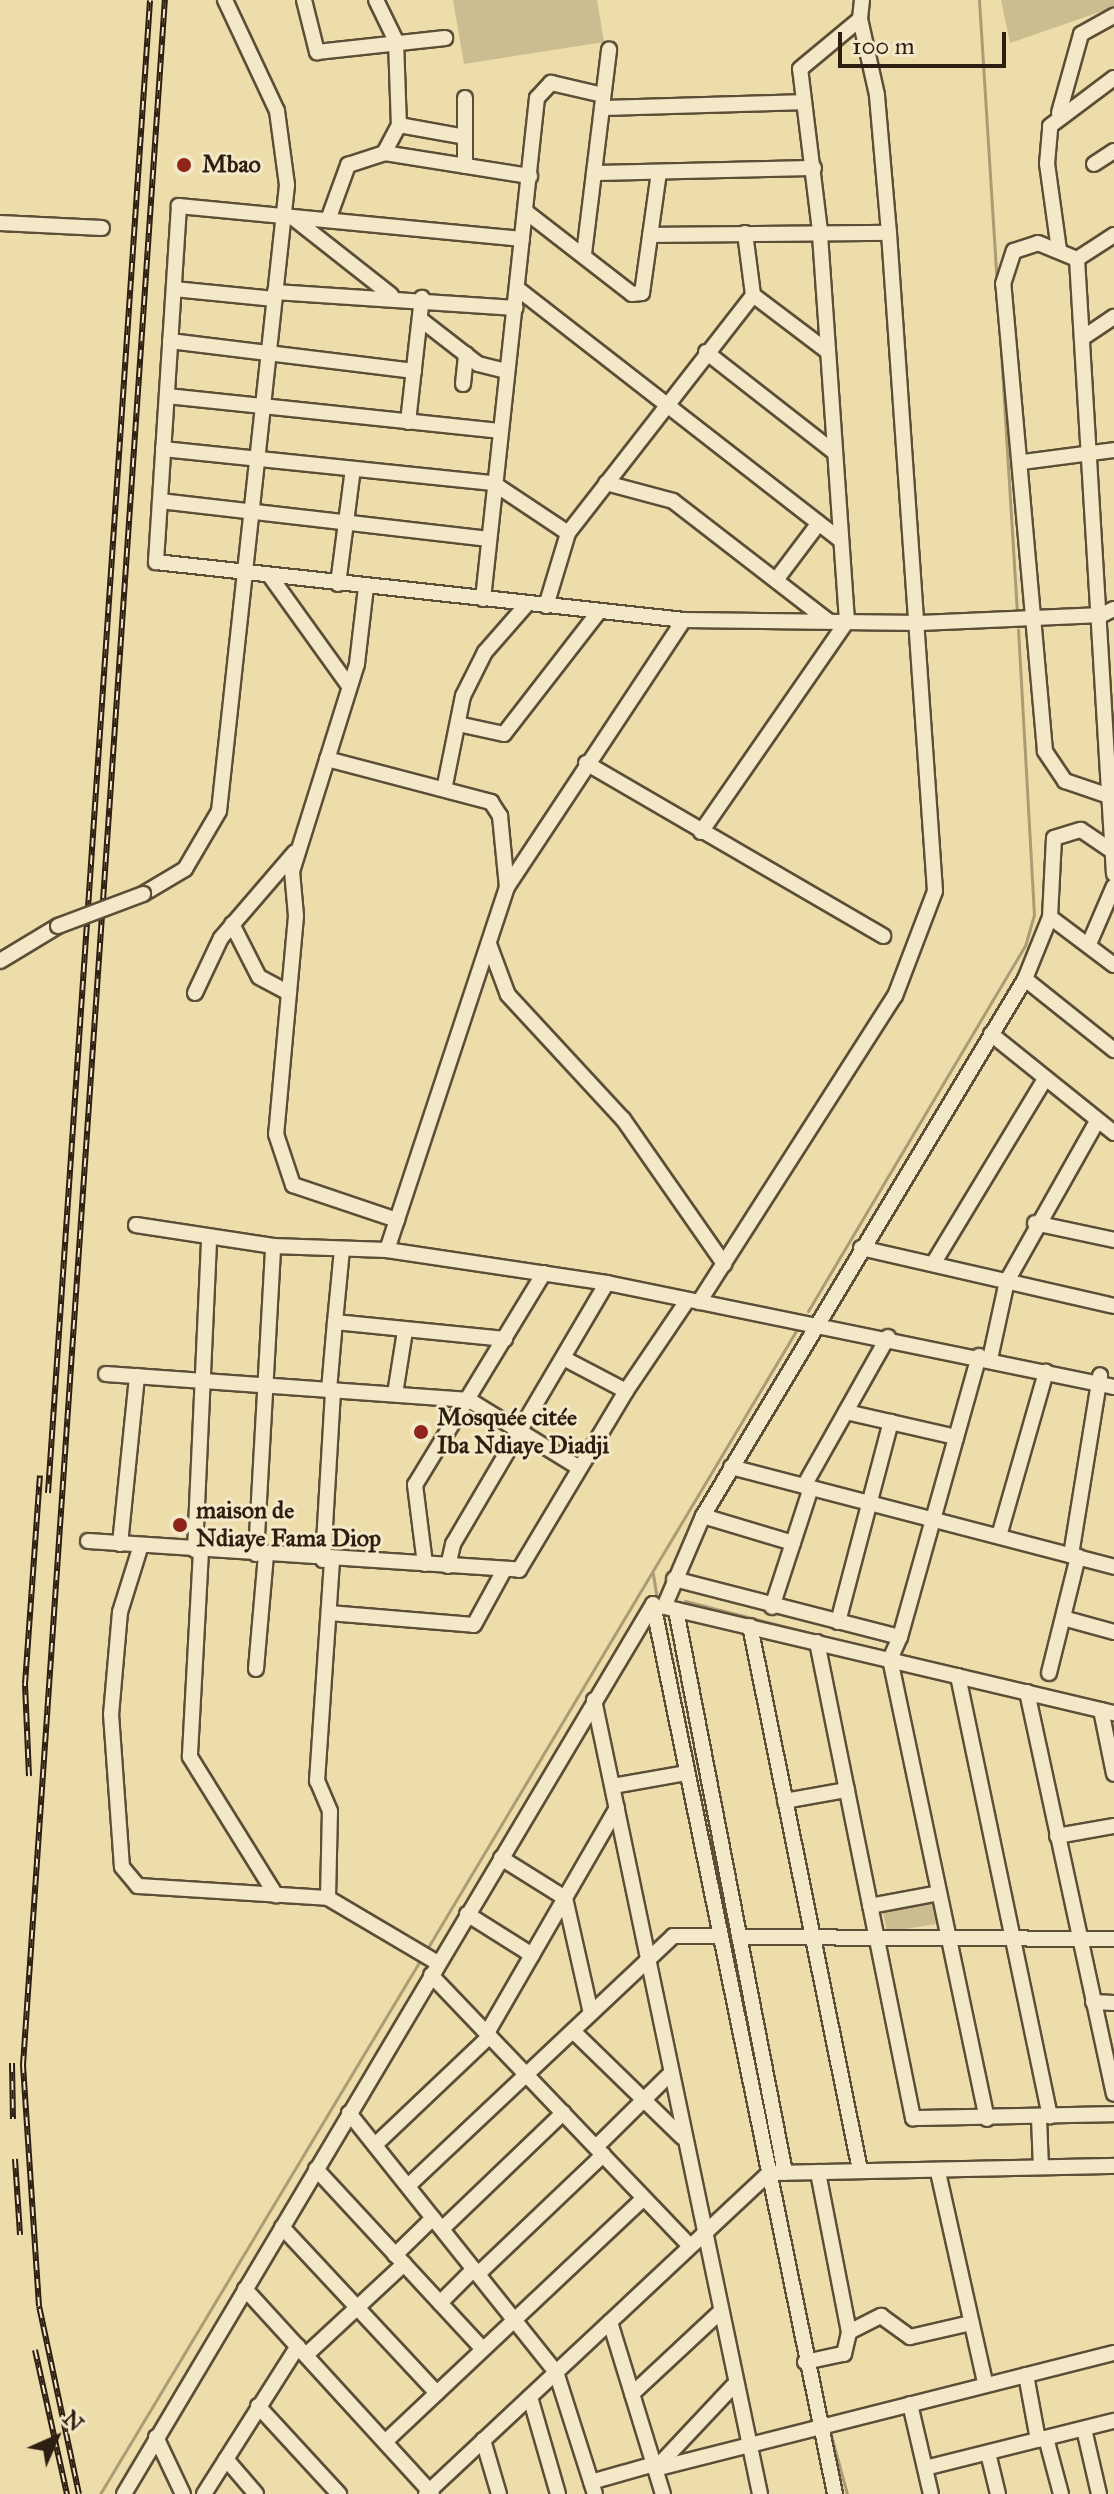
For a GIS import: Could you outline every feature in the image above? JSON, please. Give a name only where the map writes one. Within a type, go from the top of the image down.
[{"type":"street","points":[[0,961],[58,926],[143,894],[185,869],[219,811],[249,514],[275,296],[288,217],[285,143],[277,111],[225,0]]},
{"type":"street","points":[[304,0],[317,52],[445,38]]},
{"type":"street","points":[[376,0],[396,41],[399,125],[384,153]]},
{"type":"street","points":[[88,1541],[503,1572],[525,1565],[578,1467],[626,1391],[724,1264],[772,1183],[834,1101],[895,996],[930,917],[935,868],[920,623],[889,233],[877,95],[860,19],[862,0]]},
{"type":"street","points":[[1059,250],[1047,164],[1050,126],[1059,113],[1081,34],[1114,16]]},
{"type":"street","points":[[701,832],[847,621],[820,231],[814,168],[801,102],[800,69],[808,56],[835,46],[860,19]]},
{"type":"street","points":[[584,254],[609,50]]},
{"type":"street","points":[[1059,113],[1114,78]]},
{"type":"street","points":[[483,599],[493,483],[541,87],[602,101],[801,102]]},
{"type":"street","points":[[465,98],[465,166]]},
{"type":"street","points":[[399,125],[465,137]]},
{"type":"street","points":[[1094,164],[1114,151]]},
{"type":"street","points":[[328,220],[348,165],[384,153],[530,176]]},
{"type":"street","points":[[594,173],[814,168]]},
{"type":"street","points":[[525,211],[632,294],[642,293],[659,172]]},
{"type":"street","points":[[522,239],[179,206],[156,562],[597,614],[684,620],[920,623],[1034,619],[1108,612]]},
{"type":"street","points":[[288,217],[391,295]]},
{"type":"street","points":[[0,223],[102,228]]},
{"type":"street","points":[[650,235],[820,231],[889,233]]},
{"type":"street","points":[[745,233],[753,295],[827,351]]},
{"type":"street","points":[[1077,259],[1114,235]]},
{"type":"street","points":[[1077,259],[1059,250],[1029,245],[1004,265],[1045,751],[1065,781],[1089,795],[1112,797]]},
{"type":"street","points":[[1077,259],[1098,531],[1108,612],[1114,874]]},
{"type":"street","points":[[174,289],[373,302],[391,295],[515,308]]},
{"type":"street","points":[[518,289],[840,540]]},
{"type":"street","points":[[546,606],[568,533],[753,295]]},
{"type":"street","points":[[408,422],[422,298]]},
{"type":"street","points":[[1084,337],[1114,317]]},
{"type":"street","points":[[420,319],[466,354],[507,371]]},
{"type":"street","points":[[170,341],[414,371]]},
{"type":"street","points":[[706,352],[834,452]]},
{"type":"street","points":[[463,384],[466,354]]},
{"type":"street","points":[[167,396],[499,431]]},
{"type":"street","points":[[163,449],[493,483],[568,533]]},
{"type":"street","points":[[1023,462],[1094,457],[1114,450]]},
{"type":"street","points":[[338,584],[353,469]]},
{"type":"street","points":[[606,483],[673,501],[828,621]]},
{"type":"street","points":[[160,501],[249,514],[487,539]]},
{"type":"street","points":[[1098,531],[1114,522]]},
{"type":"street","points":[[776,580],[819,523]]},
{"type":"street","points":[[270,576],[349,686]]},
{"type":"street","points":[[366,587],[349,686],[298,849],[276,1134],[283,1167],[293,1185],[323,1200],[397,1220]]},
{"type":"street","points":[[445,785],[458,724],[485,652],[527,604]]},
{"type":"street","points":[[458,724],[504,734],[597,614]]},
{"type":"street","points":[[387,1250],[507,887],[586,763],[684,620]]},
{"type":"street","points":[[327,759],[445,785],[491,802],[500,816],[507,887]]},
{"type":"street","points":[[586,763],[883,936]]},
{"type":"street","points":[[124,2494],[349,2113],[431,1962],[467,1914],[594,1700],[664,1607],[703,1516],[731,1467],[1025,979],[1050,917],[1054,838],[1081,830],[1112,849]]},
{"type":"street","points":[[195,993],[206,960],[232,924],[298,849]]},
{"type":"street","points":[[1089,944],[1114,886]]},
{"type":"street","points":[[1050,917],[1114,965]]},
{"type":"street","points":[[232,924],[259,977],[289,993]]},
{"type":"street","points":[[489,944],[503,988]]},
{"type":"street","points":[[479,977],[503,988],[623,1119],[724,1264]]},
{"type":"street","points":[[1025,979],[1113,1048]]},
{"type":"street","points":[[991,1034],[1114,1133]]},
{"type":"street","points":[[933,1264],[1045,1079]]},
{"type":"street","points":[[987,2119],[939,1893],[894,1649],[956,1437],[985,1357],[1007,1281],[1035,1223],[1097,1121]]},
{"type":"street","points":[[1035,1223],[1114,1240]]},
{"type":"street","points":[[136,1225],[273,1246],[387,1250],[607,1283],[1104,1382],[1063,1618],[1049,1673]]},
{"type":"street","points":[[209,1237],[190,1757],[276,1895]]},
{"type":"street","points":[[256,1669],[273,1246]]},
{"type":"street","points":[[861,1248],[1114,1306]]},
{"type":"street","points":[[328,1898],[330,1811],[317,1781],[329,1613],[327,1561],[331,1390],[342,1249]]},
{"type":"street","points":[[425,1564],[415,1485],[544,1273]]},
{"type":"street","points":[[448,1566],[453,1544],[565,1359],[607,1283]]},
{"type":"street","points":[[335,1322],[505,1339]]},
{"type":"street","points":[[395,1394],[405,1331]]},
{"type":"street","points":[[772,1607],[808,1487],[888,1337]]},
{"type":"street","points":[[565,1359],[626,1391]]},
{"type":"street","points":[[999,1536],[1046,1372]]},
{"type":"street","points":[[106,1374],[469,1400],[578,1467]]},
{"type":"street","points":[[120,1544],[137,1376]]},
{"type":"street","points":[[846,1412],[956,1437]]},
{"type":"street","points":[[838,1622],[891,1422]]},
{"type":"street","points":[[731,1467],[1114,1567]]},
{"type":"street","points":[[703,1516],[793,1543]]},
{"type":"street","points":[[141,1545],[120,1612],[111,1714],[122,1867],[138,1886],[328,1898],[431,1962],[488,2035],[690,2246]]},
{"type":"street","points":[[329,1613],[474,1625],[503,1572]]},
{"type":"street","points":[[674,1579],[838,1622],[958,1676],[1108,1712],[1114,1774]]},
{"type":"street","points":[[664,1607],[817,1642],[894,1649]]},
{"type":"street","points":[[664,1607],[687,1773],[805,2362],[835,2494]]},
{"type":"street","points":[[664,1607],[739,1937],[785,2173]]},
{"type":"street","points":[[1063,1618],[1114,1632]]},
{"type":"street","points":[[750,1626],[860,2170]]},
{"type":"street","points":[[817,1642],[913,2118],[1044,2118],[1114,2114]]},
{"type":"street","points":[[958,1676],[1013,1939],[1044,2118],[1041,2167]]},
{"type":"street","points":[[1027,1692],[1114,2094]]},
{"type":"street","points":[[594,1700],[668,2076],[704,2234],[733,2386],[760,2494]]},
{"type":"street","points":[[613,1786],[687,1773]]},
{"type":"street","points":[[785,1801],[847,1790]]},
{"type":"street","points":[[375,2145],[488,2035],[617,1808]]},
{"type":"street","points":[[1057,1836],[1114,1826]]},
{"type":"street","points":[[501,1858],[565,1898],[591,2013]]},
{"type":"street","points":[[870,1906],[939,1893]]},
{"type":"street","points":[[467,1914],[532,1955]]},
{"type":"street","points":[[408,2186],[673,1936],[720,1936]]},
{"type":"street","points":[[739,1937],[877,1942],[949,1938],[1114,1939]]},
{"type":"street","points":[[1093,2002],[1114,2003]]},
{"type":"street","points":[[573,2031],[641,2103],[682,2137]]},
{"type":"street","points":[[440,2303],[600,2151],[668,2076]]},
{"type":"street","points":[[349,2113],[556,2372],[593,2488],[654,2466],[1114,2353]]},
{"type":"street","points":[[204,2494],[258,2406],[302,2350],[357,2308],[437,2223],[563,2113]]},
{"type":"street","points":[[245,2289],[430,2492],[769,2173],[860,2170],[938,2172],[1114,2166]]},
{"type":"street","points":[[316,2169],[482,2348]]},
{"type":"street","points":[[805,2362],[844,2354],[849,2332],[818,2172]]},
{"type":"street","points":[[938,2172],[985,2383]]},
{"type":"street","points":[[386,2441],[513,2318],[644,2198]]},
{"type":"street","points":[[282,2227],[437,2393]]},
{"type":"street","points":[[632,2394],[719,2313]]},
{"type":"street","points":[[849,2332],[881,2316],[910,2337],[971,2323]]},
{"type":"street","points":[[610,2322],[663,2494]]},
{"type":"street","points":[[1026,2375],[1042,2439],[1061,2494]]},
{"type":"street","points":[[654,2466],[733,2386]]},
{"type":"street","points":[[530,2397],[558,2494]]},
{"type":"street","points":[[910,2404],[931,2494]]},
{"type":"street","points":[[258,2406],[339,2494]]},
{"type":"street","points":[[925,2468],[1114,2421]]},
{"type":"street","points":[[1084,2429],[1099,2494]]},
{"type":"street","points":[[156,2437],[183,2494]]},
{"type":"street","points":[[483,2440],[499,2494]]},
{"type":"street","points":[[988,2453],[998,2494]]},
{"type":"street","points":[[226,2459],[256,2494]]},
{"type":"shaded area","points":[[453,0],[597,0],[604,42],[464,64]]},
{"type":"shaded area","points":[[1001,0],[1114,0],[1114,7],[1010,43]]},
{"type":"shaded area","points":[[931,1898],[936,1924],[887,1932],[882,1907]]},
{"type":"waterway","points":[[979,0],[997,284]]},
{"type":"waterway","points":[[998,303],[1017,610]]},
{"type":"waterway","points":[[808,1311],[1025,946],[1034,915],[1018,629]]},
{"type":"waterway","points":[[427,1949],[796,1331]]},
{"type":"waterway","points":[[653,1574],[657,1598]]},
{"type":"waterway","points":[[685,1601],[889,1653]]},
{"type":"waterway","points":[[100,2494],[421,1959]]},
{"type":"waterway","points":[[750,2042],[776,2168]]},
{"type":"waterway","points":[[778,2179],[814,2356]]},
{"type":"waterway","points":[[816,2367],[827,2418]]},
{"type":"waterway","points":[[829,2428],[847,2494]]},
{"type":"railway","points":[[48,1493],[150,0]]},
{"type":"railway","points":[[79,2494],[39,2306],[23,2065],[165,0]]},
{"type":"railway","points":[[29,1776],[25,1684],[40,1476]]},
{"type":"railway","points":[[12,2063],[13,2119]]},
{"type":"railway","points":[[15,2159],[20,2235]]},
{"type":"railway","points":[[35,2350],[67,2494]]},
{"type":"place","name":"Mbao","points":[[184,165]]},
{"type":"place","name":"Mosquée citée Iba Ndiaye Diadji","points":[[421,1432]]},
{"type":"place","name":"maison de Ndiaye Fama Diop","points":[[180,1525]]}]
